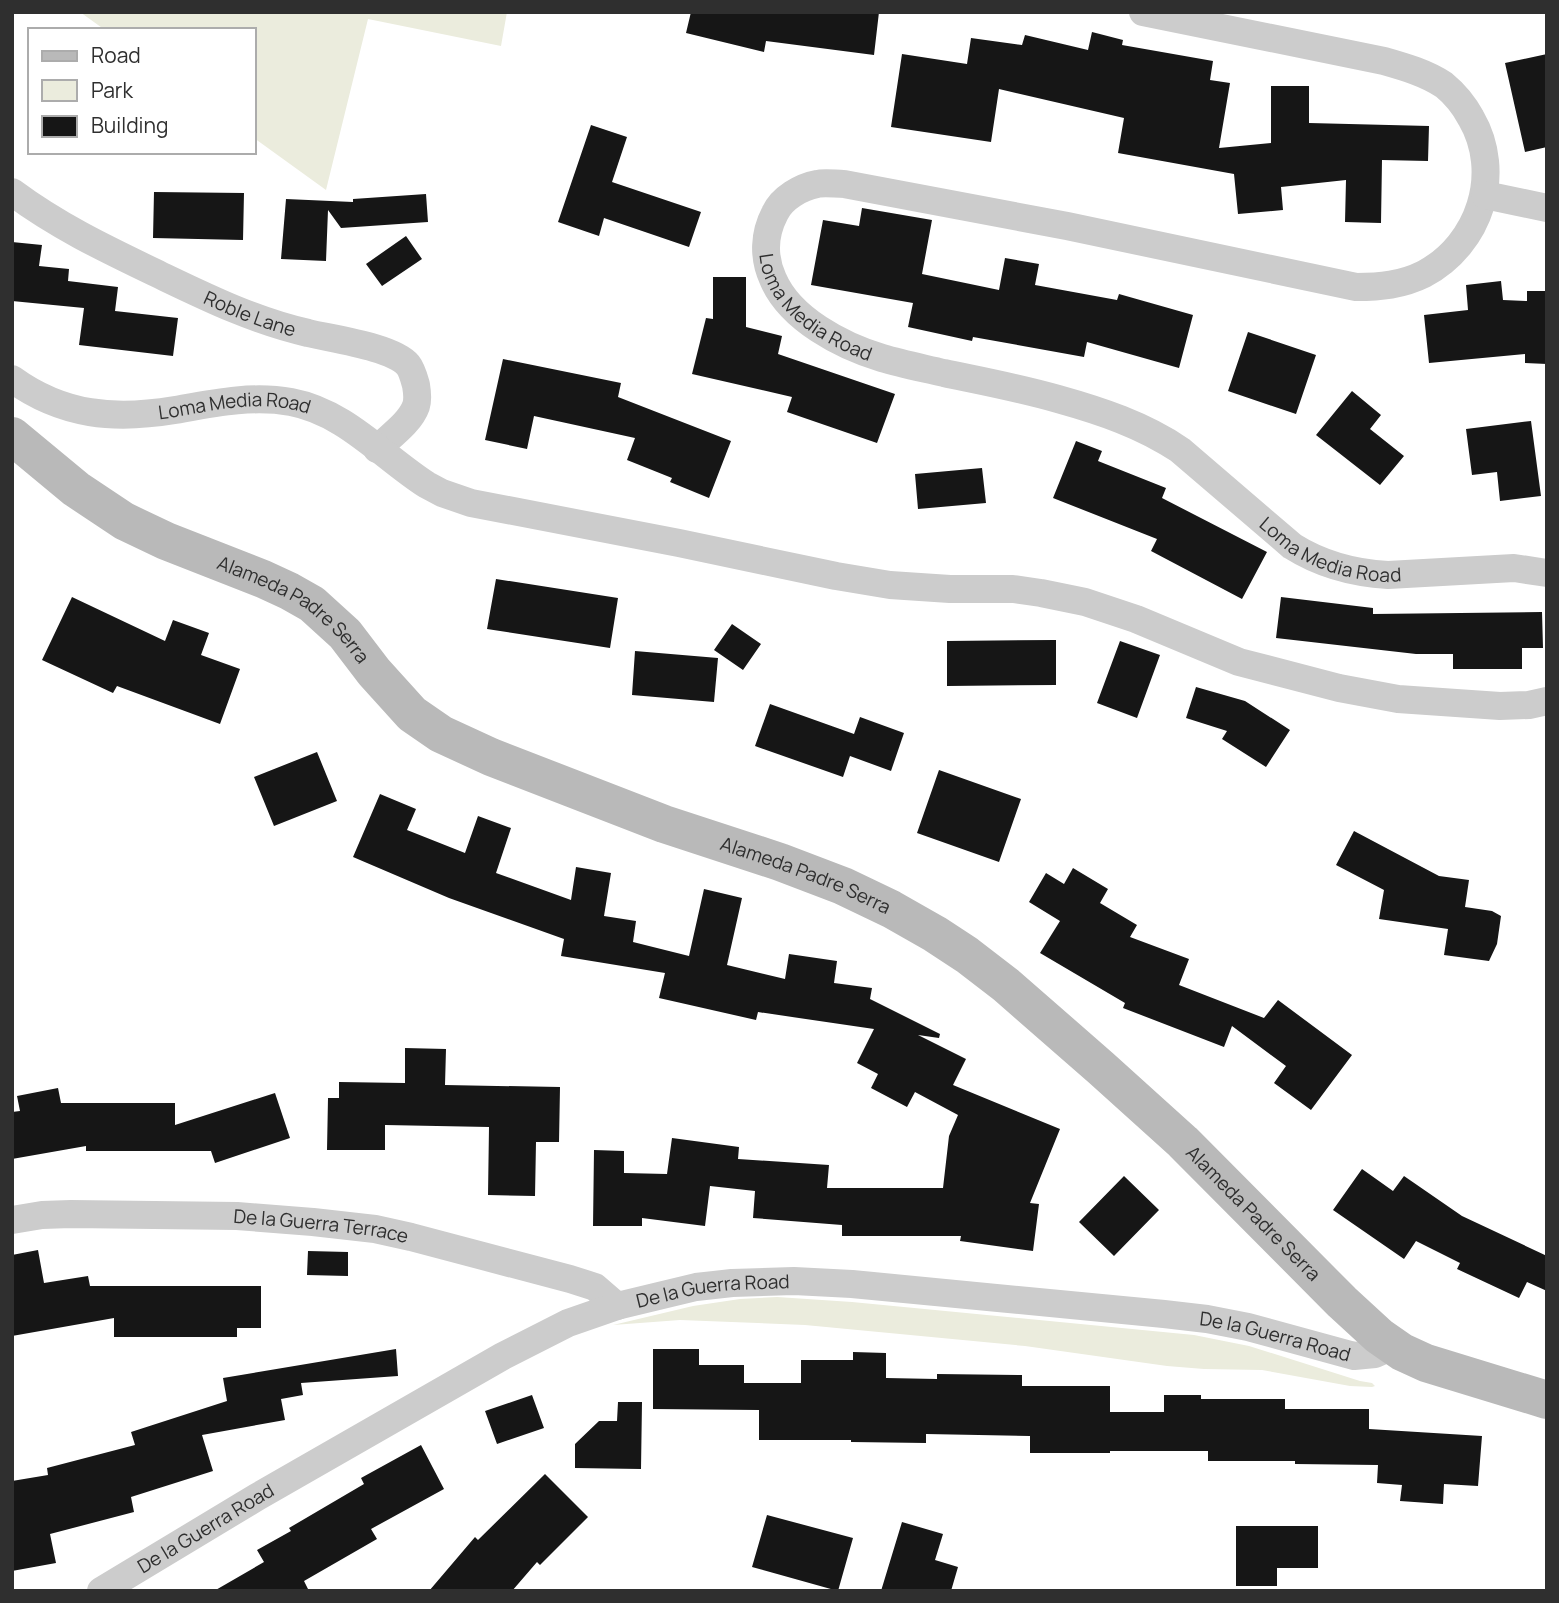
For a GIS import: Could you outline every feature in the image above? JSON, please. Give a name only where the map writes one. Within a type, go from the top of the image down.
[{"type":"street","name":"Loma Media Road","points":[[1143,12],[1384,61],[1415,70],[1443,85],[1456,96],[1476,125],[1485,159],[1485,195],[1466,237],[1454,252],[1439,264],[1406,282],[1388,286],[1356,287],[1067,226],[844,184],[818,183],[790,195],[779,205],[770,223],[766,238],[769,270],[785,300],[804,319],[839,341],[881,358],[1055,398],[1138,426],[1180,450],[1279,537],[1324,563],[1355,572],[1388,575],[1514,568],[1547,573]]},
{"type":"street","name":"Roble Lane","points":[[12,192],[37,211],[85,239],[231,309],[290,329],[385,351],[402,359],[410,366],[414,376],[416,406],[408,418],[377,449]]},
{"type":"street","points":[[1485,195],[1547,208]]},
{"type":"street","name":"Loma Media Road","points":[[12,379],[25,389],[52,402],[80,412],[106,415],[139,415],[238,400],[291,402],[317,409],[338,419],[427,485],[457,498],[483,505],[890,585],[1013,589],[1085,602],[1136,619],[1239,662],[1351,691],[1398,699],[1500,706],[1547,701]]},
{"type":"street","name":"Alameda Padre Serra","points":[[12,436],[76,489],[124,521],[166,541],[263,579],[312,604],[345,634],[374,672],[412,714],[441,734],[491,757],[664,824],[843,886],[898,912],[950,944],[1006,985],[1101,1068],[1183,1143],[1379,1336],[1409,1355],[1435,1366],[1547,1400]]},
{"type":"street","name":"De la Guerra Terrace","points":[[12,1220],[42,1214],[237,1216],[375,1229],[570,1279],[595,1287],[617,1306]]},
{"type":"street","name":"De la Guerra Road","points":[[101,1591],[257,1497],[513,1351],[568,1323],[617,1306],[696,1287],[794,1281],[852,1284],[1207,1319],[1279,1335],[1353,1356],[1375,1354],[1393,1346]]},
{"type":"green space","points":[[80,12],[507,12],[501,46],[368,19],[326,190],[256,139],[256,28],[102,28]]},
{"type":"green space","points":[[777,1297],[1194,1335],[1249,1346],[1375,1386],[1350,1386],[1262,1370],[1167,1366],[1025,1346],[805,1325],[680,1320],[613,1325],[693,1306]]},
{"type":"building","points":[[691,12],[879,12],[874,55],[766,41],[764,52],[686,33]]},
{"type":"building","points":[[1092,32],[1123,40],[1122,45],[1213,61],[1210,80],[1230,83],[1219,148],[1271,143],[1271,86],[1309,86],[1309,123],[1429,126],[1428,161],[1382,160],[1381,223],[1345,222],[1346,180],[1281,187],[1283,210],[1238,214],[1234,174],[1118,153],[1124,118],[999,89],[991,142],[891,127],[902,54],[967,64],[971,38],[1022,45],[1025,35],[1088,50]]},
{"type":"building","points":[[1547,54],[1547,147],[1525,152],[1505,63]]},
{"type":"building","points":[[591,125],[627,137],[612,182],[701,212],[689,247],[604,218],[599,236],[558,222]]},
{"type":"building","points":[[154,192],[244,193],[243,240],[153,238]]},
{"type":"building","points":[[426,194],[428,222],[341,228],[328,210],[326,261],[281,259],[286,199],[353,202],[353,199]]},
{"type":"building","points":[[862,208],[932,220],[922,274],[999,290],[1005,258],[1039,264],[1035,285],[1117,300],[1119,294],[1193,315],[1179,368],[1087,342],[1084,357],[973,337],[972,341],[908,327],[913,303],[811,285],[823,220],[859,226]]},
{"type":"building","points":[[406,236],[422,259],[382,286],[366,264]]},
{"type":"building","points":[[12,242],[42,245],[39,266],[69,269],[68,281],[118,287],[115,311],[178,318],[173,356],[79,345],[84,308],[12,301]]},
{"type":"building","points":[[713,277],[746,277],[746,327],[782,336],[778,354],[895,394],[877,443],[787,412],[792,397],[692,374],[706,318],[713,319]]},
{"type":"building","points":[[1501,281],[1503,300],[1527,301],[1527,291],[1547,291],[1547,364],[1525,363],[1525,354],[1429,363],[1424,315],[1468,310],[1466,285]]},
{"type":"building","points":[[1248,332],[1316,355],[1296,414],[1228,391]]},
{"type":"building","points":[[503,359],[621,383],[618,397],[731,441],[709,498],[670,482],[672,478],[627,460],[635,438],[534,416],[527,449],[485,440]]},
{"type":"building","points":[[1352,391],[1381,415],[1370,429],[1404,456],[1380,485],[1316,435]]},
{"type":"building","points":[[1531,421],[1541,496],[1500,501],[1497,472],[1472,475],[1466,429]]},
{"type":"building","points":[[1076,441],[1102,451],[1098,461],[1166,488],[1162,498],[1267,552],[1242,599],[1151,551],[1157,539],[1053,498]]},
{"type":"building","points":[[982,468],[986,503],[918,509],[915,474]]},
{"type":"building","points":[[496,579],[618,598],[610,648],[487,629]]},
{"type":"building","points":[[72,597],[165,641],[173,620],[209,633],[201,655],[240,669],[220,724],[117,686],[113,693],[42,660]]},
{"type":"building","points":[[1281,597],[1373,608],[1373,614],[1542,612],[1543,648],[1522,648],[1522,669],[1453,669],[1453,654],[1416,654],[1276,638]]},
{"type":"building","points":[[732,624],[761,644],[743,670],[714,650]]},
{"type":"building","points":[[1056,640],[1056,685],[947,686],[947,641]]},
{"type":"building","points":[[1120,641],[1160,655],[1137,718],[1097,703]]},
{"type":"building","points":[[635,651],[718,658],[714,702],[632,695]]},
{"type":"building","points":[[1196,687],[1245,701],[1290,730],[1266,767],[1222,739],[1227,731],[1186,718]]},
{"type":"building","points":[[770,704],[854,734],[860,717],[904,733],[891,771],[850,756],[843,777],[755,746]]},
{"type":"building","points":[[317,752],[337,801],[274,826],[254,777]]},
{"type":"building","points":[[939,770],[1021,799],[999,862],[917,833]]},
{"type":"building","points":[[380,794],[416,809],[407,830],[465,853],[478,816],[511,828],[496,873],[571,900],[576,867],[611,873],[604,916],[636,921],[633,942],[689,956],[704,889],[742,898],[727,965],[785,979],[789,954],[837,961],[834,983],[872,988],[870,999],[940,1034],[939,1038],[918,1035],[966,1059],[953,1085],[1060,1129],[1030,1203],[1039,1204],[1033,1251],[960,1241],[961,1236],[842,1236],[842,1225],[753,1218],[755,1191],[710,1186],[705,1226],[642,1218],[642,1226],[593,1226],[594,1150],[624,1151],[624,1173],[667,1174],[672,1138],[739,1147],[738,1159],[829,1165],[827,1188],[943,1188],[949,1136],[958,1115],[915,1092],[907,1107],[871,1088],[878,1074],[857,1063],[874,1029],[758,1012],[756,1020],[659,998],[665,973],[561,956],[564,939],[449,898],[353,857]]},
{"type":"building","points":[[1354,831],[1439,876],[1469,880],[1465,907],[1492,911],[1501,916],[1497,944],[1489,961],[1444,955],[1448,929],[1379,919],[1384,890],[1336,865]]},
{"type":"building","points":[[1073,868],[1108,889],[1100,903],[1137,925],[1130,937],[1189,959],[1179,985],[1264,1018],[1278,1000],[1352,1055],[1311,1110],[1274,1083],[1286,1066],[1232,1026],[1224,1047],[1123,1008],[1125,1003],[1040,953],[1060,921],[1029,902],[1046,873],[1064,884]]},
{"type":"building","points":[[405,1048],[446,1049],[445,1085],[560,1087],[559,1142],[536,1142],[535,1196],[488,1195],[489,1127],[385,1125],[385,1150],[327,1150],[328,1098],[339,1098],[339,1082],[405,1083]]},
{"type":"building","points":[[58,1088],[61,1103],[175,1103],[175,1125],[275,1093],[290,1138],[215,1163],[211,1151],[86,1151],[86,1146],[12,1159],[12,1112],[20,1111],[17,1096]]},
{"type":"building","points":[[1362,1169],[1393,1191],[1404,1176],[1462,1216],[1547,1256],[1547,1291],[1527,1282],[1519,1298],[1457,1269],[1460,1263],[1416,1241],[1404,1259],[1333,1210]]},
{"type":"building","points":[[1124,1176],[1159,1210],[1114,1256],[1079,1222]]},
{"type":"building","points":[[38,1250],[44,1283],[88,1276],[90,1286],[261,1286],[261,1328],[237,1328],[237,1337],[114,1337],[114,1318],[12,1336],[12,1255]]},
{"type":"building","points":[[308,1251],[348,1252],[348,1276],[307,1275]]},
{"type":"building","points":[[396,1349],[398,1376],[301,1383],[303,1395],[281,1399],[285,1420],[202,1435],[213,1471],[131,1497],[134,1512],[50,1534],[56,1563],[12,1571],[12,1481],[48,1475],[47,1468],[135,1445],[131,1432],[227,1401],[223,1378]]},
{"type":"building","points":[[653,1349],[699,1349],[699,1365],[744,1365],[744,1383],[801,1383],[801,1360],[853,1360],[853,1352],[886,1353],[886,1378],[937,1379],[937,1374],[1022,1375],[1022,1386],[1110,1386],[1110,1412],[1164,1412],[1164,1395],[1201,1395],[1201,1399],[1285,1399],[1285,1409],[1369,1409],[1369,1429],[1482,1436],[1478,1486],[1444,1484],[1443,1504],[1400,1501],[1402,1485],[1377,1483],[1378,1465],[1208,1461],[1208,1451],[1030,1453],[1030,1436],[926,1434],[926,1443],[759,1440],[759,1410],[653,1409]]},
{"type":"building","points":[[532,1395],[544,1428],[497,1444],[485,1411]]},
{"type":"building","points":[[618,1402],[642,1402],[641,1469],[575,1468],[575,1444],[599,1421],[617,1421]]},
{"type":"building","points":[[421,1445],[444,1489],[371,1529],[377,1539],[304,1581],[309,1591],[214,1591],[264,1562],[257,1550],[364,1484],[361,1478]]},
{"type":"building","points":[[545,1474],[588,1517],[540,1565],[537,1562],[512,1591],[429,1591],[475,1537],[478,1540]]},
{"type":"building","points":[[767,1515],[853,1538],[838,1591],[752,1567]]},
{"type":"building","points":[[902,1522],[943,1534],[935,1560],[958,1567],[951,1591],[881,1591]]},
{"type":"building","points":[[1236,1526],[1318,1526],[1318,1568],[1277,1568],[1277,1586],[1236,1586]]}]
